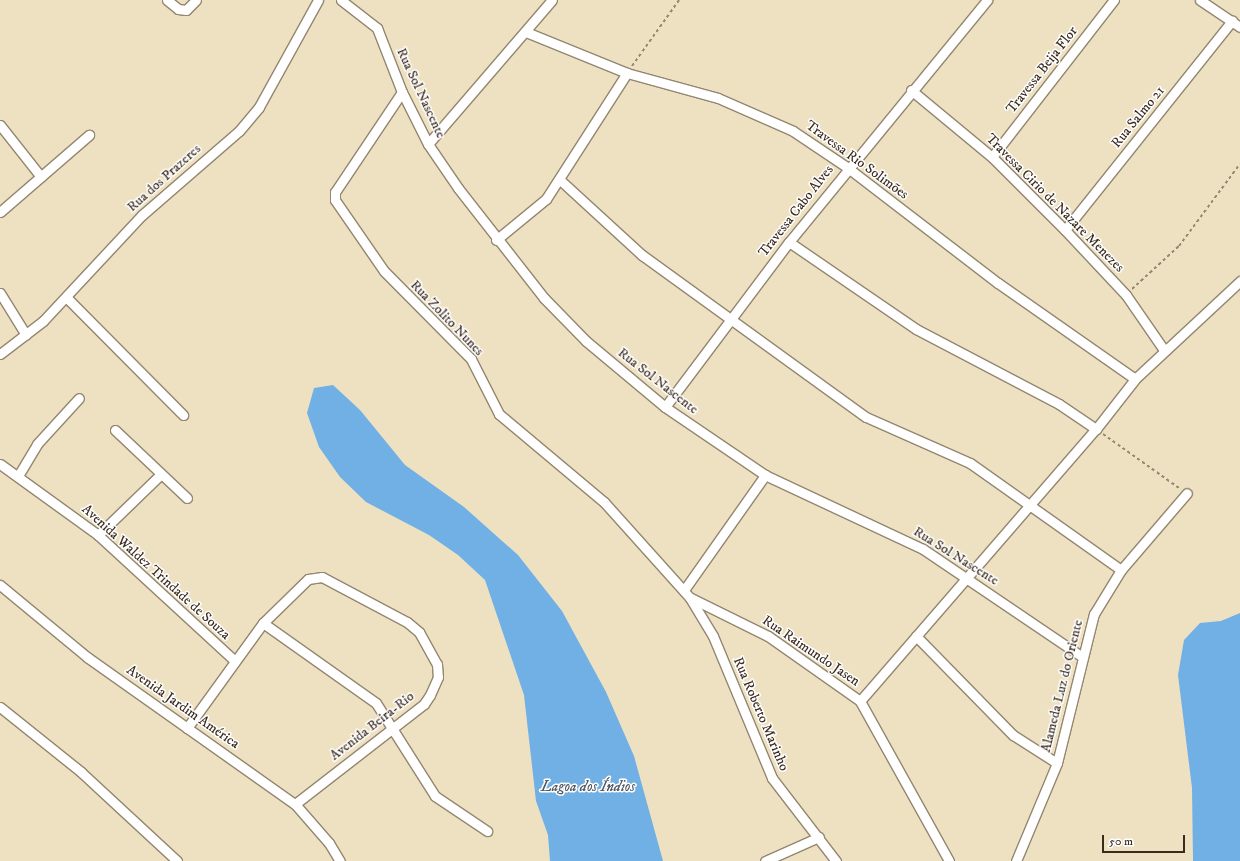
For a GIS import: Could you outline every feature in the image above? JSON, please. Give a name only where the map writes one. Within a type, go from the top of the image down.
[{"type":"street","points":[[167,0],[178,9],[186,10],[196,0]]},
{"type":"street","name":"Rua dos Prazeres","points":[[0,354],[26,336],[68,298],[142,215],[239,131],[259,107],[318,0]]},
{"type":"street","name":"Rua Sol Nascente","points":[[342,0],[377,28],[402,92],[428,144],[496,240],[544,298],[581,335],[665,407],[765,475],[909,541],[967,577],[1081,656]]},
{"type":"street","points":[[428,144],[552,0]]},
{"type":"street","name":"Travessa Cabo Alves","points":[[665,407],[789,242],[911,90],[987,0]]},
{"type":"street","name":"Travessa Beija Flor","points":[[992,157],[1114,0]]},
{"type":"street","points":[[1200,0],[1240,27]]},
{"type":"street","name":"Rua Salmo 21","points":[[1065,230],[1232,21]]},
{"type":"street","name":"Travessa Rio Solimões","points":[[526,32],[627,73],[718,98],[762,115],[848,168],[998,283],[1135,379]]},
{"type":"street","points":[[496,240],[539,207],[627,73]]},
{"type":"street","name":"Travessa Cirio de Nazare Menezes","points":[[911,90],[992,157],[1065,230],[1126,296],[1164,350]]},
{"type":"street","name":"Rua Zolito Nunes","points":[[402,92],[335,192],[335,200],[384,271],[471,359],[499,414],[604,502],[687,594]]},
{"type":"street","points":[[0,125],[41,177]]},
{"type":"street","points":[[0,212],[89,135]]},
{"type":"street","points":[[558,179],[642,255],[866,417],[948,451],[1031,503],[1121,570]]},
{"type":"street","points":[[789,242],[916,328],[1046,397],[1096,429]]},
{"type":"street","points":[[860,701],[1096,429],[1135,379],[1164,350],[1192,329],[1240,281]]},
{"type":"street","points":[[0,293],[26,336]]},
{"type":"street","points":[[68,298],[183,415]]},
{"type":"street","points":[[18,476],[37,444],[79,398]]},
{"type":"street","points":[[115,430],[160,475],[187,498]]},
{"type":"street","name":"Avenida Waldez Trindade de Souza","points":[[0,464],[98,535],[234,660]]},
{"type":"street","points":[[98,535],[160,475]]},
{"type":"street","points":[[687,594],[765,475]]},
{"type":"street","name":"Alameda Luz do Oriente","points":[[1016,861],[1057,763],[1081,656],[1094,614],[1121,570],[1187,493]]},
{"type":"street","name":"Avenida Beira-Rio","points":[[263,623],[316,576],[407,622],[430,648],[437,664],[435,685],[424,704],[295,804]]},
{"type":"street","name":"Avenida Jardim América","points":[[0,585],[87,657],[295,804],[329,843],[340,861]]},
{"type":"street","name":"Rua Raimundo Jasen","points":[[687,594],[768,636],[860,701],[949,861]]},
{"type":"street","name":"Rua Roberto Marinho","points":[[687,594],[713,636],[763,762],[836,861]]},
{"type":"street","points":[[187,728],[234,660],[263,623],[370,697],[393,727],[435,796],[487,831]]},
{"type":"street","points":[[916,636],[1013,735],[1057,763]]},
{"type":"street","points":[[0,707],[81,772],[177,861]]},
{"type":"street","points":[[765,861],[819,837]]},
{"type":"path","points":[[627,73],[679,0]]},
{"type":"path","points":[[1126,296],[1179,246],[1240,164]]},
{"type":"path","points":[[1096,429],[1187,493]]},
{"type":"water","name":"Lagoa dos Índios","points":[[333,385],[360,410],[405,465],[464,507],[518,555],[562,611],[606,692],[634,756],[663,861],[550,861],[548,835],[536,801],[524,695],[485,580],[458,555],[429,535],[366,502],[340,477],[319,447],[307,413],[314,388]]},
{"type":"water","points":[[1240,613],[1240,861],[1193,861],[1192,788],[1178,675],[1184,640],[1200,623],[1221,621]]}]
